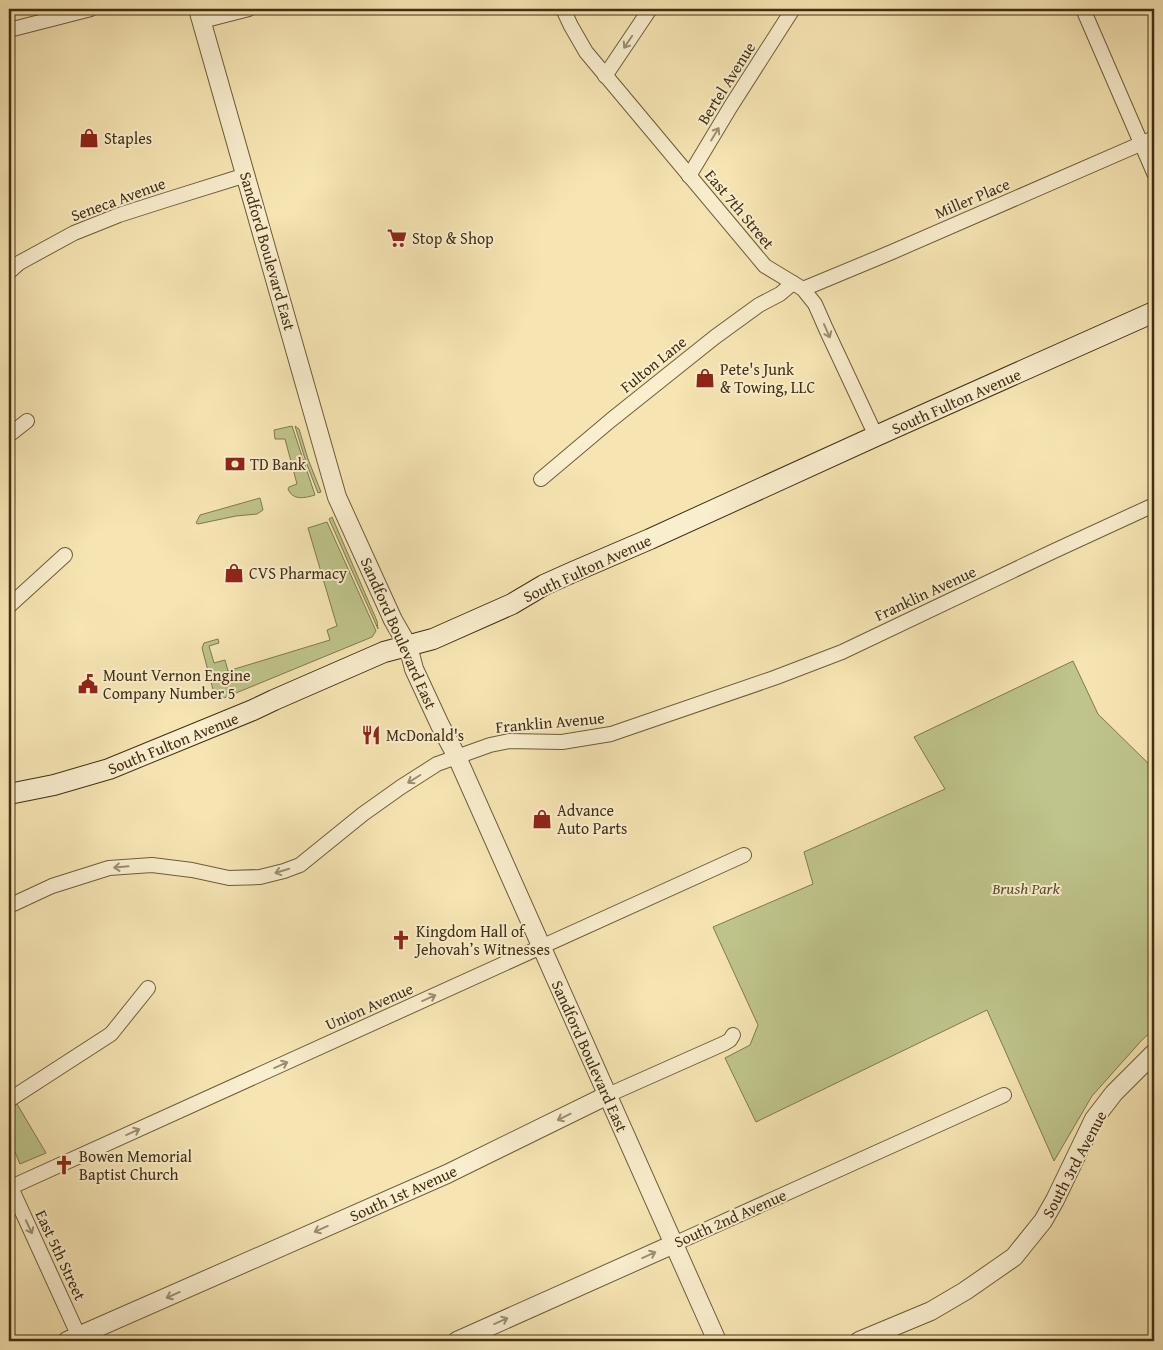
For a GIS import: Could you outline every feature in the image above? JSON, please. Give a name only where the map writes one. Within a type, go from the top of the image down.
[{"type":"main road","name":"South Fulton Avenue","points":[[9,794],[54,785],[109,770],[253,710],[384,652],[433,639],[505,607],[572,572],[650,539],[1154,312]]},
{"type":"street","points":[[9,30],[91,9]]},
{"type":"street","points":[[200,15],[249,9]]},
{"type":"street","name":"East 7th Street","points":[[563,9],[586,52],[765,266],[798,286],[815,304],[876,436]]},
{"type":"street","points":[[605,76],[650,9]]},
{"type":"street","name":"Bertel Avenue","points":[[690,176],[731,106],[793,9]]},
{"type":"street","points":[[1083,9],[1148,141],[1154,173]]},
{"type":"street","name":"Sandford Boulevard East","points":[[200,15],[337,497],[393,620],[408,646],[414,669],[457,757],[717,1341]]},
{"type":"street","name":"Miller Place","points":[[798,286],[833,277],[1148,141]]},
{"type":"street","name":"Seneca Avenue","points":[[12,264],[74,233],[246,174]]},
{"type":"street","name":"Fulton Lane","points":[[541,479],[714,337],[759,306],[798,286]]},
{"type":"street","points":[[9,435],[26,421]]},
{"type":"street","name":"Franklin Avenue","points":[[9,906],[52,886],[109,868],[152,865],[192,870],[229,878],[260,877],[284,871],[300,865],[362,814],[436,764],[490,745],[509,741],[562,742],[611,734],[774,678],[842,652],[1154,505]]},
{"type":"street","points":[[9,606],[65,555]]},
{"type":"street","name":"Union Avenue","points":[[9,1186],[744,855]]},
{"type":"street","points":[[9,1100],[111,1034],[148,988]]},
{"type":"street","name":"South 1st Avenue","points":[[76,1339],[447,1174],[608,1095],[725,1043],[733,1035]]},
{"type":"street","name":"South 3rd Avenue","points":[[859,1341],[931,1311],[965,1291],[1014,1257],[1043,1221],[1094,1119],[1114,1093],[1154,1055]]},
{"type":"street","name":"South 2nd Avenue","points":[[457,1341],[1004,1095]]},
{"type":"street","name":"East 5th Street","points":[[9,1186],[76,1339]]},
{"type":"green space","points":[[292,426],[315,495],[303,498],[296,497],[288,489],[297,484],[285,439],[275,439],[274,430]]},
{"type":"green space","points":[[295,426],[299,429],[321,492],[318,493]]},
{"type":"green space","points":[[260,498],[263,510],[257,514],[196,523],[200,515]]},
{"type":"green space","points":[[332,517],[377,621],[378,629],[329,519]]},
{"type":"green space","points":[[327,522],[376,631],[372,637],[219,700],[215,697],[202,648],[204,643],[218,639],[219,643],[209,646],[214,663],[225,660],[228,671],[330,640],[327,630],[337,626],[308,528]]},
{"type":"green space","name":"Brush Park","points":[[1073,661],[1098,714],[1154,769],[1154,1029],[1092,1096],[1054,1161],[987,1010],[756,1122],[725,1058],[750,1045],[758,1025],[713,927],[813,884],[804,852],[945,789],[914,737]]},
{"type":"green space","points":[[17,1104],[46,1153],[20,1164],[9,1138],[9,1109]]},
{"type":"place","name":"Staples","points":[[89,138]]},
{"type":"place","name":"Stop & Shop","points":[[397,238]]},
{"type":"place","name":"Pete's Junk & Towing, LLC","points":[[705,378]]},
{"type":"place","name":"TD Bank","points":[[235,464]]},
{"type":"place","name":"CVS Pharmacy","points":[[234,573]]},
{"type":"place","name":"Mount Vernon Engine Company Number 5","points":[[88,684]]},
{"type":"place","name":"McDonald's","points":[[371,735]]},
{"type":"place","name":"Advance Auto Parts","points":[[542,819]]},
{"type":"place","name":"Kingdom Hall of Jehovah’s Witnesses","points":[[401,940]]},
{"type":"place","name":"Bowen Memorial Baptist Church","points":[[64,1165]]}]
